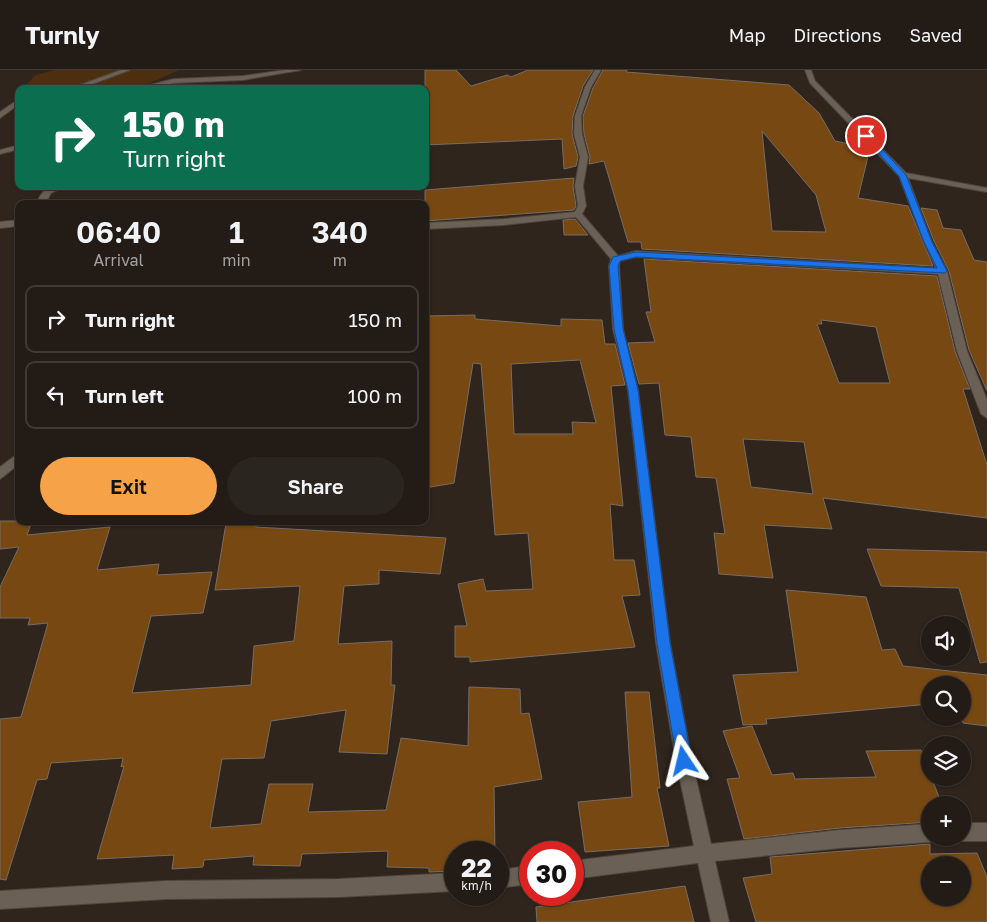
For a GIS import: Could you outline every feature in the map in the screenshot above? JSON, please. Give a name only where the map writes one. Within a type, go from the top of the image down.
[{"type":"street","points":[[84,85],[127,70]]},
{"type":"street","points":[[155,85],[174,81],[243,78],[298,70]]},
{"type":"street","points":[[578,214],[582,206],[580,186],[584,157],[578,134],[578,116],[588,87],[598,70]]},
{"type":"street","points":[[808,70],[812,82],[903,175],[928,242],[942,271],[962,351],[987,414]]},
{"type":"street","points":[[0,116],[7,108],[15,103]]},
{"type":"street","points":[[0,152],[15,148]]},
{"type":"street","points":[[903,175],[987,190]]},
{"type":"street","points":[[42,200],[46,192],[51,190]]},
{"type":"street","points":[[429,226],[504,222],[578,214]]},
{"type":"street","points":[[578,214],[616,259]]},
{"type":"street","points":[[0,225],[15,223]]},
{"type":"street","points":[[616,259],[636,254],[942,271]]},
{"type":"street","points":[[616,259],[614,266],[618,329],[633,390],[663,643],[684,761],[720,922]]},
{"type":"street","points":[[0,474],[15,461]]},
{"type":"street","points":[[971,832],[987,832]]},
{"type":"street","points":[[584,868],[705,852],[874,836],[921,833]]},
{"type":"street","points":[[0,900],[166,890],[340,888],[444,883]]},
{"type":"shaded area","points":[[54,70],[179,70],[144,85],[25,85],[36,75]]},
{"type":"building","points":[[425,70],[456,70],[471,86],[507,75],[511,77],[528,70],[593,70],[583,86],[573,116],[572,134],[578,157],[576,166],[564,169],[562,139],[429,145],[429,85],[425,85]]},
{"type":"building","points":[[603,70],[627,70],[626,72],[789,85],[819,113],[835,141],[870,148],[858,198],[908,206],[933,266],[642,249],[641,242],[628,242],[604,161],[589,164],[590,157],[584,134],[583,116],[593,88]],"holes":[[[762,131],[816,195],[826,232],[772,231]]]},
{"type":"building","points":[[574,178],[573,186],[576,206],[574,210],[429,221],[429,200],[425,200],[425,190]]},
{"type":"building","points":[[921,208],[937,210],[943,228],[961,230],[974,260],[987,262],[987,391],[969,350],[949,271],[934,241]]},
{"type":"building","points":[[575,219],[588,235],[564,235],[563,220]]},
{"type":"building","points":[[644,259],[937,276],[955,351],[970,389],[963,389],[987,465],[987,518],[823,498],[832,529],[764,525],[773,578],[719,574],[714,533],[725,534],[716,478],[696,477],[691,437],[665,435],[659,383],[639,384],[628,343],[655,342],[646,312],[651,312]],"holes":[[[821,320],[876,327],[890,383],[839,383],[817,324],[822,324]],[[743,439],[804,442],[813,494],[751,487]]]},
{"type":"building","points":[[475,315],[475,319],[561,326],[561,319],[602,320],[605,344],[615,344],[625,385],[611,386],[623,506],[610,504],[614,560],[634,560],[640,595],[622,596],[635,647],[470,662],[470,657],[455,657],[455,626],[467,626],[458,584],[483,579],[486,591],[533,589],[528,533],[495,535],[481,364],[473,363],[454,483],[429,487],[429,316]],"holes":[[[580,360],[596,423],[572,422],[573,434],[514,434],[511,364]]]},
{"type":"building","points":[[0,521],[15,521],[15,525],[31,525],[27,535],[110,527],[97,570],[159,564],[157,575],[212,572],[203,613],[151,616],[132,693],[251,685],[254,646],[294,641],[300,586],[215,590],[226,525],[256,525],[256,527],[446,538],[440,574],[379,570],[379,584],[344,586],[338,644],[392,641],[391,685],[395,685],[387,754],[339,752],[346,710],[271,721],[264,758],[222,759],[210,828],[261,824],[269,784],[313,784],[308,812],[386,810],[401,738],[468,746],[469,687],[520,689],[521,714],[529,713],[542,779],[494,787],[495,841],[444,841],[444,871],[429,872],[429,868],[387,867],[388,851],[302,854],[300,866],[253,865],[254,856],[204,860],[203,867],[172,869],[174,855],[97,859],[124,766],[121,767],[123,758],[51,763],[47,779],[37,780],[6,880],[0,879],[0,719],[21,717],[48,623],[28,625],[30,618],[0,618],[0,587],[19,547],[0,549]]},
{"type":"building","points":[[867,549],[987,552],[987,662],[980,663],[971,631],[971,616],[967,616],[959,588],[881,586]]},
{"type":"building","points":[[786,590],[866,597],[882,650],[895,649],[903,666],[987,675],[987,726],[971,724],[971,676],[921,676],[921,705],[766,719],[767,724],[743,725],[733,675],[798,672]]},
{"type":"building","points":[[625,692],[649,692],[660,788],[657,788],[669,846],[585,852],[578,802],[632,797]]},
{"type":"building","points":[[752,726],[772,775],[793,773],[795,779],[876,777],[866,751],[921,750],[921,786],[935,786],[939,796],[921,796],[921,823],[840,828],[744,839],[727,779],[740,778],[723,731]]},
{"type":"building","points":[[921,845],[930,846],[930,854],[977,853],[987,877],[987,922],[756,922],[743,878],[772,874],[770,857]]},
{"type":"building","points":[[685,886],[694,922],[537,922],[536,907],[584,906],[584,900]]},
{"type":"route","points":[[684,761],[663,643],[647,496],[638,447],[633,390],[618,329],[614,266],[616,259],[636,254],[942,271],[928,242],[903,175],[866,136]]}]
